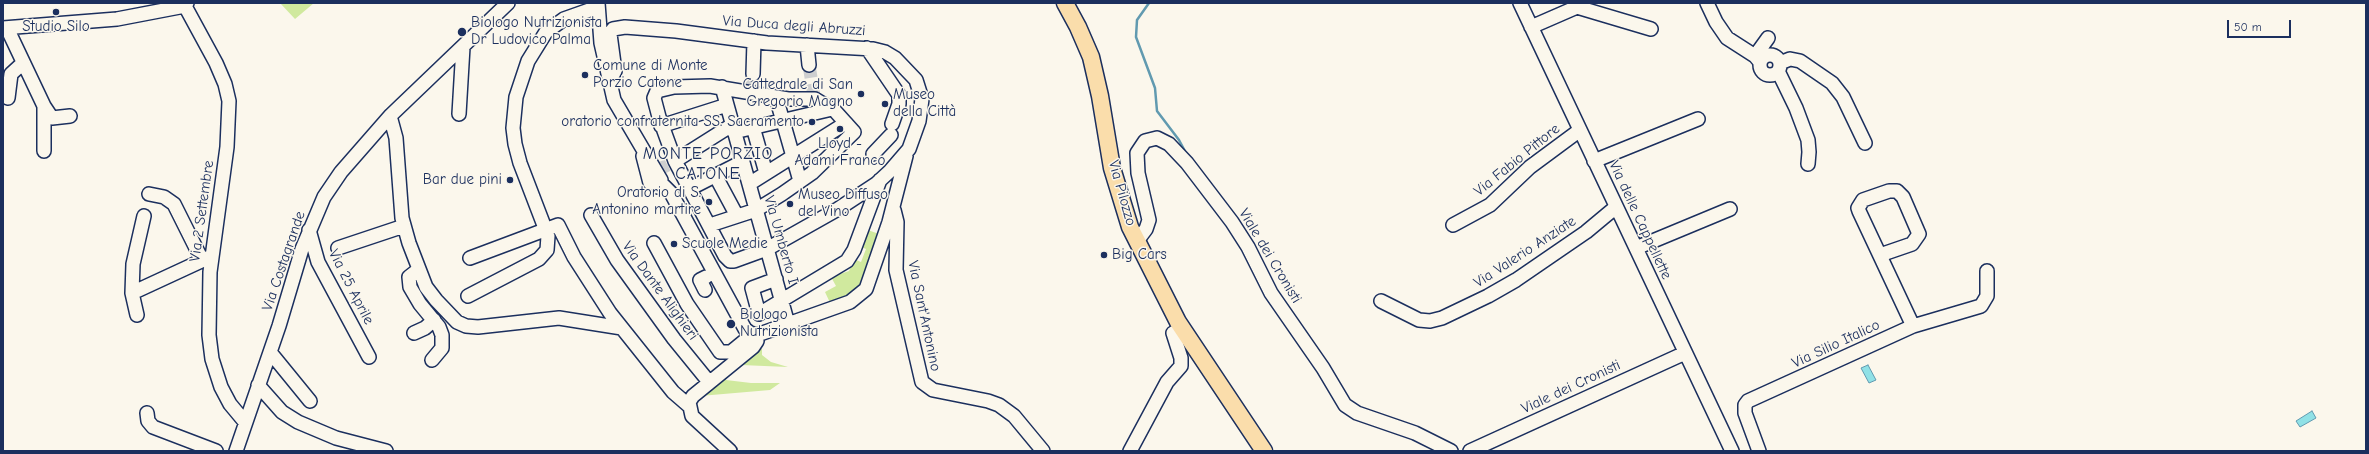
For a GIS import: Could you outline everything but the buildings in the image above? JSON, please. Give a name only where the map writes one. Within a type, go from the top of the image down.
[{"type":"main road","name":"Via Pilozzo","points":[[1065,3],[1078,27],[1091,57],[1120,198],[1137,241],[1182,329],[1264,451]]},
{"type":"street","name":"Via Costagrande","points":[[236,451],[270,352],[309,230],[321,202],[336,179],[390,116],[463,47],[506,3]]},
{"type":"street","name":"Via delle Cappellette","points":[[1520,3],[1732,451]]},
{"type":"street","points":[[1707,3],[1716,22],[1727,38],[1757,59]]},
{"type":"street","points":[[70,116],[52,118],[44,106],[5,28],[100,21],[181,5]]},
{"type":"street","name":"Via 2 Settembre","points":[[181,5],[216,63],[225,84],[229,100],[228,138],[207,258],[209,329],[211,353],[224,394],[245,422]]},
{"type":"street","points":[[468,296],[542,257],[549,245],[546,230],[517,152],[513,128],[517,93],[528,61],[546,32],[564,19],[598,5],[601,43],[615,104],[638,141],[656,183],[664,186],[671,192],[745,329],[755,335]]},
{"type":"street","points":[[1531,27],[1577,5],[1651,29]]},
{"type":"street","name":"Via Duca degli Abruzzi","points":[[609,82],[615,73],[610,36],[611,31],[615,28],[672,30],[754,41],[867,48],[882,51],[896,58],[910,72],[919,86],[922,99],[921,114],[908,149],[890,171],[880,180],[838,209],[767,249],[737,260],[730,261],[710,225]]},
{"type":"street","points":[[1757,59],[1768,38]]},
{"type":"street","points":[[752,74],[754,41]]},
{"type":"street","points":[[807,45],[809,65]]},
{"type":"street","points":[[459,114],[463,47]]},
{"type":"street","points":[[867,48],[899,95],[899,104],[891,130],[873,154]]},
{"type":"street","points":[[1757,59],[1771,54],[1777,57],[1779,67],[1808,140],[1810,152],[1808,164]]},
{"type":"street","points":[[1779,67],[1790,59],[1800,61],[1832,83],[1844,97],[1865,143]]},
{"type":"street","points":[[8,98],[11,74],[23,63]]},
{"type":"street","points":[[684,86],[722,87],[776,97],[814,98],[832,109],[850,128],[812,173],[756,210],[710,225],[675,161],[661,126],[654,98],[655,92],[660,89],[684,86]]},
{"type":"street","name":"Via Umberto I","points":[[722,87],[788,324]]},
{"type":"street","points":[[776,97],[800,181]]},
{"type":"street","points":[[661,126],[727,105]]},
{"type":"street","points":[[44,106],[44,151]]},
{"type":"street","points":[[675,161],[711,138],[733,128],[753,127],[832,109]]},
{"type":"street","points":[[390,116],[396,138],[404,226],[418,270],[426,287],[457,322],[466,326],[495,326],[538,319],[559,318],[622,328]]},
{"type":"street","points":[[1594,161],[1698,119]]},
{"type":"street","points":[[753,127],[766,173]]},
{"type":"street","points":[[749,184],[793,155],[850,128]]},
{"type":"street","name":"Via Fabio Pittore","points":[[1453,225],[1490,205],[1530,167],[1580,130]]},
{"type":"street","name":"Viale dei Cronisti","points":[[1137,241],[1146,229],[1149,220],[1138,173],[1137,153],[1145,141],[1159,138],[1169,144],[1187,163],[1232,222],[1248,247],[1271,293],[1323,368],[1345,405],[1354,412],[1415,433],[1451,451]]},
{"type":"street","points":[[654,243],[686,304],[720,352],[724,354],[731,352],[755,335],[850,302],[864,291],[893,207],[908,149]]},
{"type":"street","points":[[689,189],[714,175],[743,163]]},
{"type":"street","points":[[714,175],[737,216]]},
{"type":"street","points":[[776,280],[752,288],[759,314],[847,261],[854,250],[880,180]]},
{"type":"street","points":[[1880,255],[1912,244],[1918,238],[1918,228],[1903,196],[1897,191],[1889,190],[1863,200],[1858,205],[1859,211],[1913,326],[1981,306],[1987,296],[1987,270]]},
{"type":"street","points":[[132,293],[207,258],[174,204],[164,197],[149,194]]},
{"type":"street","name":"Via Sant'Antonino","points":[[893,207],[897,222],[896,270],[922,382],[935,391],[988,401],[999,405],[1014,416],[1043,451]]},
{"type":"street","name":"Via Valerio Anziate","points":[[1381,301],[1419,320],[1428,321],[1442,318],[1488,296],[1516,280],[1586,232],[1616,207]]},
{"type":"street","points":[[1636,248],[1730,209]]},
{"type":"street","name":"Via Dante Alighieri","points":[[591,214],[617,260],[674,339],[709,382]]},
{"type":"street","points":[[137,315],[132,293],[134,264],[144,216]]},
{"type":"street","points":[[470,258],[558,225],[582,270],[622,328],[673,392],[688,405],[692,416],[730,451]]},
{"type":"street","points":[[338,248],[404,226]]},
{"type":"street","name":"Via 25 Aprile","points":[[309,230],[318,262],[369,357]]},
{"type":"street","points":[[418,270],[410,275],[409,283],[420,304],[434,320],[441,331],[442,344],[440,352],[432,360]]},
{"type":"street","points":[[414,333],[425,328],[434,320]]},
{"type":"street","name":"Via Silio Italico","points":[[1759,451],[1745,413],[1746,403],[1913,326]]},
{"type":"street","points":[[1130,451],[1167,382],[1181,366],[1181,358],[1174,333],[1182,329]]},
{"type":"street","points":[[688,405],[693,396],[755,345],[755,335]]},
{"type":"street","points":[[270,352],[310,401]]},
{"type":"street","name":"Viale dei Cronisti","points":[[1470,451],[1685,353]]},
{"type":"street","points":[[258,385],[282,412],[298,422],[336,438],[386,451]]},
{"type":"street","points":[[147,413],[148,421],[153,426],[216,451]]},
{"type":"green space","points":[[280,3],[314,3],[295,19]]},
{"type":"green space","points":[[865,229],[882,235],[865,287],[832,307],[825,292],[836,286],[831,277],[849,271],[854,259],[861,262],[866,249],[859,246]]},
{"type":"green space","points":[[758,347],[762,349],[762,355],[771,362],[788,367],[741,365]]},
{"type":"green space","points":[[727,376],[726,380],[751,383],[780,383],[770,390],[700,396]]},
{"type":"water","points":[[1868,365],[1876,380],[1869,383],[1861,368]]},
{"type":"water","points":[[2312,411],[2316,418],[2300,427],[2296,421]]},
{"type":"waterway","points":[[1149,3],[1137,20],[1136,37],[1155,88],[1157,111],[1179,140],[1187,155]]},
{"type":"tunnel","points":[[809,65],[814,96]]},
{"type":"tunnel","points":[[750,92],[753,74]]},
{"type":"tunnel","points":[[656,171],[675,161]]},
{"type":"place","name":"Studio Silo","points":[[56,12]]},
{"type":"place","name":"Biologo Nutrizionista Dr Ludovico Palma","points":[[462,32]]},
{"type":"place","name":"Comune di Monte Porzio Catone","points":[[585,75]]},
{"type":"place","name":"Cattedrale di San Gregorio Magno","points":[[861,94]]},
{"type":"place","name":"Museo della Città","points":[[885,104]]},
{"type":"place","name":"oratorio confraternita SS. Sacramento","points":[[812,122]]},
{"type":"place","name":"Lloyd - Adami Franco","points":[[840,129]]},
{"type":"place","name":"Bar due pini","points":[[510,180]]},
{"type":"place","name":"Oratorio di S. Antonino martire","points":[[709,202]]},
{"type":"place","name":"Museo Diffuso del Vino","points":[[790,204]]},
{"type":"place","name":"Scuole Medie","points":[[674,244]]},
{"type":"place","name":"Big Cars","points":[[1104,255]]},
{"type":"place","name":"Biologo Nutrizionista","points":[[731,324]]},
{"type":"district","name":"MONTE PORZIO CATONE","points":[[708,164]]}]
